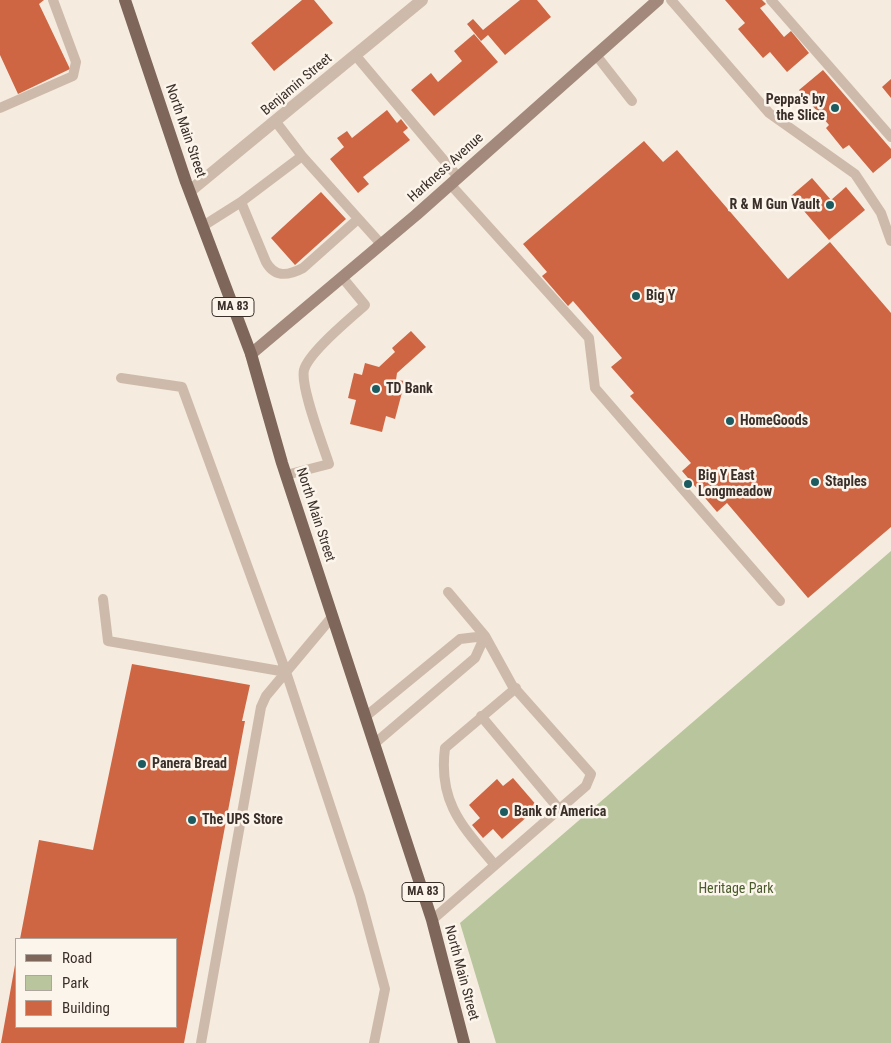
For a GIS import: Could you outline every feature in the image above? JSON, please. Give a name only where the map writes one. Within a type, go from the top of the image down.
[{"type":"main road","name":"North Main Street","points":[[125,0],[190,191],[251,354],[286,475],[432,920],[464,1043]]},
{"type":"main road","name":"Harkness Avenue","points":[[251,354],[381,244],[658,0]]},
{"type":"street","name":"Benjamin Street","points":[[190,191],[422,0]]},
{"type":"lane","points":[[0,108],[73,76],[76,62],[53,0]]},
{"type":"lane","points":[[671,0],[770,113],[855,174],[881,213],[891,241]]},
{"type":"lane","points":[[771,0],[891,137]]},
{"type":"lane","points":[[596,54],[632,100]]},
{"type":"lane","points":[[356,56],[454,180],[589,338],[595,388],[780,600]]},
{"type":"lane","points":[[276,122],[302,156],[381,244]]},
{"type":"lane","points":[[203,226],[241,202],[302,156]]},
{"type":"lane","points":[[241,202],[266,262],[271,271],[281,274],[293,273],[303,268],[358,219]]},
{"type":"lane","points":[[286,475],[328,464],[306,391],[304,370],[316,351],[365,305],[342,277]]},
{"type":"lane","points":[[122,378],[182,387],[286,672],[360,896],[385,988],[374,1043]]},
{"type":"lane","points":[[432,920],[494,864],[586,786],[591,774],[516,688],[485,636],[448,592]]},
{"type":"lane","points":[[103,599],[108,642],[286,672]]},
{"type":"lane","points":[[201,1043],[261,707],[266,696],[332,617]]},
{"type":"lane","points":[[366,717],[460,639],[485,636]]},
{"type":"lane","points":[[374,744],[474,658],[485,636]]},
{"type":"lane","points":[[494,864],[459,822],[451,807],[443,763],[445,748],[516,688]]},
{"type":"lane","points":[[481,716],[559,809]]},
{"type":"green space","name":"Heritage Park","points":[[891,551],[891,1043],[496,1043],[460,923]]},
{"type":"building","points":[[0,0],[44,0],[39,4],[70,69],[18,94],[0,55]]},
{"type":"building","points":[[302,0],[314,0],[333,23],[274,71],[251,43]]},
{"type":"building","points":[[520,0],[537,0],[551,17],[505,55],[488,35],[481,41],[467,24],[473,19],[483,30]]},
{"type":"building","points":[[725,0],[762,0],[766,4],[760,8],[784,37],[791,31],[809,53],[787,72],[770,52],[763,58],[738,29],[745,23]]},
{"type":"building","points":[[474,34],[498,62],[434,116],[411,90],[431,73],[438,82],[462,61],[454,51]]},
{"type":"building","name":"Peppa's by the Slice","points":[[823,70],[891,149],[891,158],[873,173],[849,145],[843,149],[826,128],[829,125],[799,90]]},
{"type":"building","points":[[891,79],[891,98],[882,87]]},
{"type":"building","points":[[387,110],[397,123],[401,119],[408,128],[403,132],[410,140],[363,177],[369,184],[358,193],[330,159],[344,147],[337,138],[347,131],[352,138]]},
{"type":"building","points":[[644,141],[663,162],[677,150],[788,279],[830,242],[891,313],[891,527],[808,598],[727,503],[717,512],[682,471],[691,463],[630,396],[634,393],[611,367],[622,358],[573,301],[568,306],[542,276],[547,272],[523,244]]},
{"type":"building","name":"R & M Gun Vault","points":[[812,178],[831,200],[846,187],[865,210],[829,240],[791,196]]},
{"type":"building","points":[[321,192],[346,219],[295,265],[271,238]]},
{"type":"building","name":"TD Bank","points":[[411,331],[426,347],[397,373],[396,380],[405,381],[395,419],[386,416],[382,432],[350,424],[356,400],[348,398],[354,373],[362,375],[365,363],[379,367],[395,352],[392,348]]},
{"type":"building","points":[[132,664],[250,685],[242,721],[245,721],[184,1043],[1,1043],[15,965],[15,1028],[178,1028],[178,938],[20,938],[39,840],[93,850]]},
{"type":"building","name":"Bank of America","points":[[513,778],[538,807],[502,839],[493,829],[483,838],[472,825],[480,818],[469,805],[497,779],[503,786]]},
{"type":"place","name":"Peppa's by the Slice","points":[[835,108]]},
{"type":"place","name":"R & M Gun Vault","points":[[830,205]]},
{"type":"place","name":"Big Y","points":[[636,296]]},
{"type":"place","name":"TD Bank","points":[[376,389]]},
{"type":"place","name":"HomeGoods","points":[[730,421]]},
{"type":"place","name":"Staples","points":[[815,482]]},
{"type":"place","name":"Big Y East Longmeadow","points":[[688,484]]},
{"type":"place","name":"Panera Bread","points":[[142,764]]},
{"type":"place","name":"Bank of America","points":[[504,812]]},
{"type":"place","name":"The UPS Store","points":[[192,820]]}]
